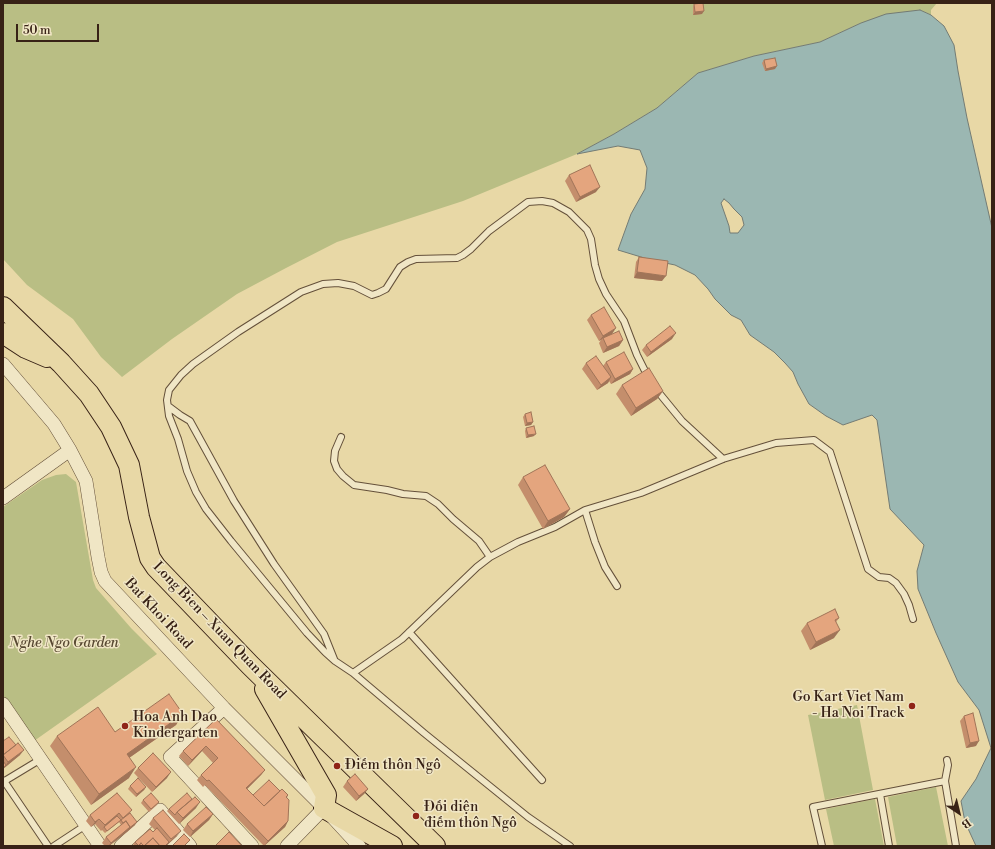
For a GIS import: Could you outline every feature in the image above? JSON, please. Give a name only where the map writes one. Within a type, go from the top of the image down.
[{"type":"main road","name":"Long Bien – Xuan Quan Road","points":[[3,307],[61,363],[88,394],[111,427],[129,465],[138,518],[150,558],[156,567],[250,665],[435,846]]},
{"type":"main road","points":[[3,333],[26,348],[61,363]]},
{"type":"main road","points":[[250,665],[326,795],[324,808],[392,846]]},
{"type":"street","name":"Bat Khoi Road","points":[[3,364],[54,424],[70,450],[86,481],[98,557],[101,572],[105,581],[224,708],[324,808],[355,844]]},
{"type":"street","points":[[3,498],[70,450]]},
{"type":"street","points":[[3,704],[100,846]]},
{"type":"street","points":[[224,708],[170,757],[252,846]]},
{"type":"street","points":[[287,846],[324,808]]},
{"type":"street","points":[[121,846],[160,810],[190,846]]},
{"type":"street","points":[[170,846],[181,836]]},
{"type":"lane","points":[[570,846],[528,817],[424,733],[353,673],[335,661],[307,633],[230,542],[206,509],[196,492],[187,471],[178,439],[169,416],[167,400],[169,390],[181,375],[193,364],[238,332],[301,292],[323,284],[338,283],[354,286],[372,295],[378,293],[386,289],[400,268],[408,262],[416,259],[457,258],[463,256],[489,231],[528,202],[542,201],[553,203],[569,212],[587,230],[591,238],[599,279],[606,294],[624,321],[636,355],[646,373],[657,390],[682,421],[723,459]]},
{"type":"lane","points":[[168,406],[190,421],[234,501],[274,564],[324,634],[335,661]]},
{"type":"lane","points":[[340,437],[335,451],[334,461],[337,469],[354,485],[403,494],[426,496],[438,504],[479,541],[490,557]]},
{"type":"lane","points":[[353,673],[402,639],[477,567],[490,557],[518,542],[555,527],[586,510],[641,493],[723,459],[776,443],[814,440],[830,452],[868,569],[879,577],[888,578],[896,583],[904,594],[914,619]]},
{"type":"lane","points":[[586,510],[595,542],[605,567],[617,586]]},
{"type":"lane","points":[[409,632],[542,780]]},
{"type":"lane","points":[[41,759],[3,782],[48,846]]},
{"type":"lane","points":[[947,760],[948,765],[944,782],[956,846]]},
{"type":"lane","points":[[822,846],[813,806],[944,782]]},
{"type":"lane","points":[[880,794],[889,846]]},
{"type":"lane","points":[[54,846],[86,825]]},
{"type":"green space","points":[[3,3],[937,3],[931,10],[931,15],[920,10],[861,23],[820,42],[754,56],[698,73],[657,108],[577,154],[463,201],[337,242],[286,268],[237,294],[172,339],[122,377],[101,357],[73,319],[27,285],[3,259]]},
{"type":"green space","name":"Nghe Ngo Garden","points":[[66,474],[76,482],[93,580],[96,588],[131,628],[157,654],[34,741],[3,696],[3,507],[42,480],[56,475]]},
{"type":"green space","points":[[857,705],[873,790],[825,800],[808,715]]},
{"type":"green space","points":[[936,787],[948,846],[897,846],[888,797]]},
{"type":"green space","points":[[875,799],[884,846],[834,846],[826,809]]},
{"type":"water","points":[[920,10],[931,15],[944,26],[954,45],[967,118],[992,228],[992,846],[976,846],[965,822],[961,801],[976,779],[991,748],[979,710],[958,682],[918,589],[917,571],[924,545],[890,509],[877,420],[872,415],[843,425],[826,416],[809,404],[793,372],[785,363],[774,352],[750,335],[741,320],[731,315],[695,275],[675,265],[651,260],[618,250],[631,214],[645,189],[647,168],[640,150],[618,146],[577,154],[657,108],[698,73],[754,56],[820,42],[861,23],[886,14]],"holes":[[[724,199],[742,217],[744,225],[738,233],[730,233],[721,203]]]},
{"type":"building","points":[[703,3],[704,11],[695,12],[694,4]]},
{"type":"building","points":[[775,58],[777,66],[766,69],[764,60]]},
{"type":"building","points":[[590,165],[600,187],[580,197],[569,175]]},
{"type":"building","points":[[639,257],[668,261],[666,276],[637,272]]},
{"type":"building","points":[[604,307],[616,328],[603,336],[591,315]]},
{"type":"building","points":[[670,326],[676,333],[651,352],[646,345]]},
{"type":"building","points":[[619,331],[623,340],[607,347],[603,338]]},
{"type":"building","points":[[624,352],[633,369],[615,379],[606,362]]},
{"type":"building","points":[[596,356],[611,377],[601,385],[586,363]]},
{"type":"building","points":[[649,368],[663,391],[636,408],[622,385]]},
{"type":"building","points":[[531,412],[533,422],[527,423],[525,414]]},
{"type":"building","points":[[534,426],[536,434],[528,435],[526,428]]},
{"type":"building","points":[[545,465],[570,509],[548,521],[523,477]]},
{"type":"building","points":[[835,609],[839,618],[835,620],[840,630],[816,642],[807,623]]},
{"type":"building","points":[[169,694],[183,714],[127,754],[136,767],[99,794],[57,736],[98,707],[115,732]]},
{"type":"building","points":[[973,713],[979,741],[970,743],[964,716]]},
{"type":"building","points":[[216,719],[265,770],[246,788],[264,806],[282,789],[288,795],[286,797],[289,800],[288,821],[268,841],[209,780],[207,781],[201,775],[218,758],[206,746],[192,760],[183,751]]},
{"type":"building","points":[[9,737],[16,745],[3,755],[3,741]]},
{"type":"building","points":[[18,743],[24,750],[8,762],[3,755]]},
{"type":"building","points":[[153,753],[171,772],[156,787],[138,768]]},
{"type":"building","points":[[3,761],[6,765],[3,768]]},
{"type":"building","points":[[355,774],[368,789],[359,796],[347,781]]},
{"type":"building","points":[[138,778],[146,787],[137,794],[130,786]]},
{"type":"building","points":[[269,780],[280,791],[264,806],[253,795]]},
{"type":"building","points":[[117,793],[132,810],[123,818],[119,813],[105,825],[99,819],[95,822],[90,815]]},
{"type":"building","points":[[151,793],[159,802],[151,809],[143,800]]},
{"type":"building","points":[[187,793],[192,799],[175,815],[169,809]]},
{"type":"building","points":[[195,797],[200,802],[183,818],[177,812]]},
{"type":"building","points":[[206,807],[213,814],[193,831],[187,824]]},
{"type":"building","points":[[163,810],[181,831],[171,839],[153,818]]},
{"type":"building","points":[[130,813],[137,822],[128,829],[130,827],[126,821],[123,823],[121,820]]},
{"type":"building","points":[[117,816],[121,820],[107,831],[104,827]]},
{"type":"building","points":[[126,821],[130,827],[111,843],[106,837]]},
{"type":"building","points":[[157,828],[169,842],[165,846],[160,846],[153,838],[144,846],[141,843],[139,846],[135,842],[150,829],[153,832]]},
{"type":"building","points":[[229,832],[242,846],[215,846]]},
{"type":"building","points":[[184,834],[190,840],[184,846],[174,846],[173,845]]},
{"type":"building","points":[[153,838],[160,846],[144,846]]},
{"type":"place","name":"Go Kart Viet Nam - Ha Noi Track","points":[[912,706]]},
{"type":"place","name":"Hoa Anh Dao Kindergarten","points":[[125,726]]},
{"type":"place","name":"Điếm thôn Ngô","points":[[337,766]]},
{"type":"place","name":"Đối diện điếm thôn Ngô","points":[[416,816]]}]
